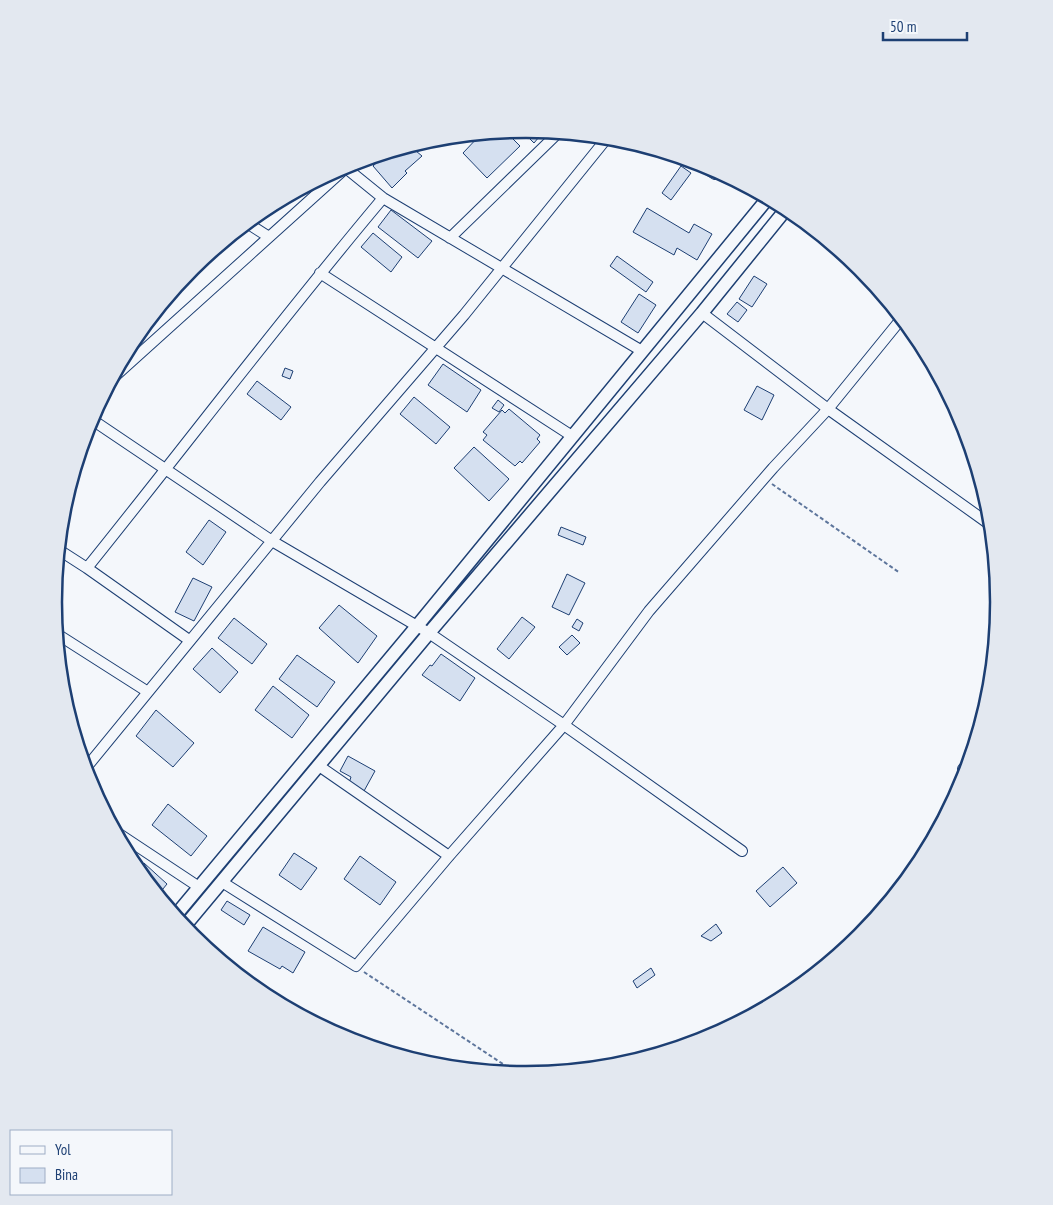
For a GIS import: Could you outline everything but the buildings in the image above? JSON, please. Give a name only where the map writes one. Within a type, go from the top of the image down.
[{"type":"street","points":[[450,238],[552,139]]},
{"type":"street","points":[[91,762],[189,640],[436,348],[602,144]]},
{"type":"street","points":[[354,172],[383,198],[642,351]]},
{"type":"street","points":[[129,363],[330,182]]},
{"type":"street","points":[[87,568],[320,273],[383,198]]},
{"type":"street","points":[[180,910],[417,626],[763,204]]},
{"type":"street","points":[[189,921],[429,633],[702,313],[781,215]]},
{"type":"street","points":[[254,227],[269,237]]},
{"type":"street","points":[[320,273],[572,436]]},
{"type":"street","points":[[702,313],[828,409],[983,520]]},
{"type":"street","points":[[222,882],[356,966],[564,725],[650,612],[764,479],[828,409],[897,324]]},
{"type":"street","points":[[98,424],[272,541],[429,633],[742,850]]},
{"type":"street","points":[[65,554],[189,640]]},
{"type":"street","points":[[64,638],[148,692]]},
{"type":"street","points":[[319,766],[449,856]]},
{"type":"street","points":[[129,841],[199,887]]},
{"type":"path","points":[[764,479],[900,573]]},
{"type":"path","points":[[356,966],[506,1066]]}]
